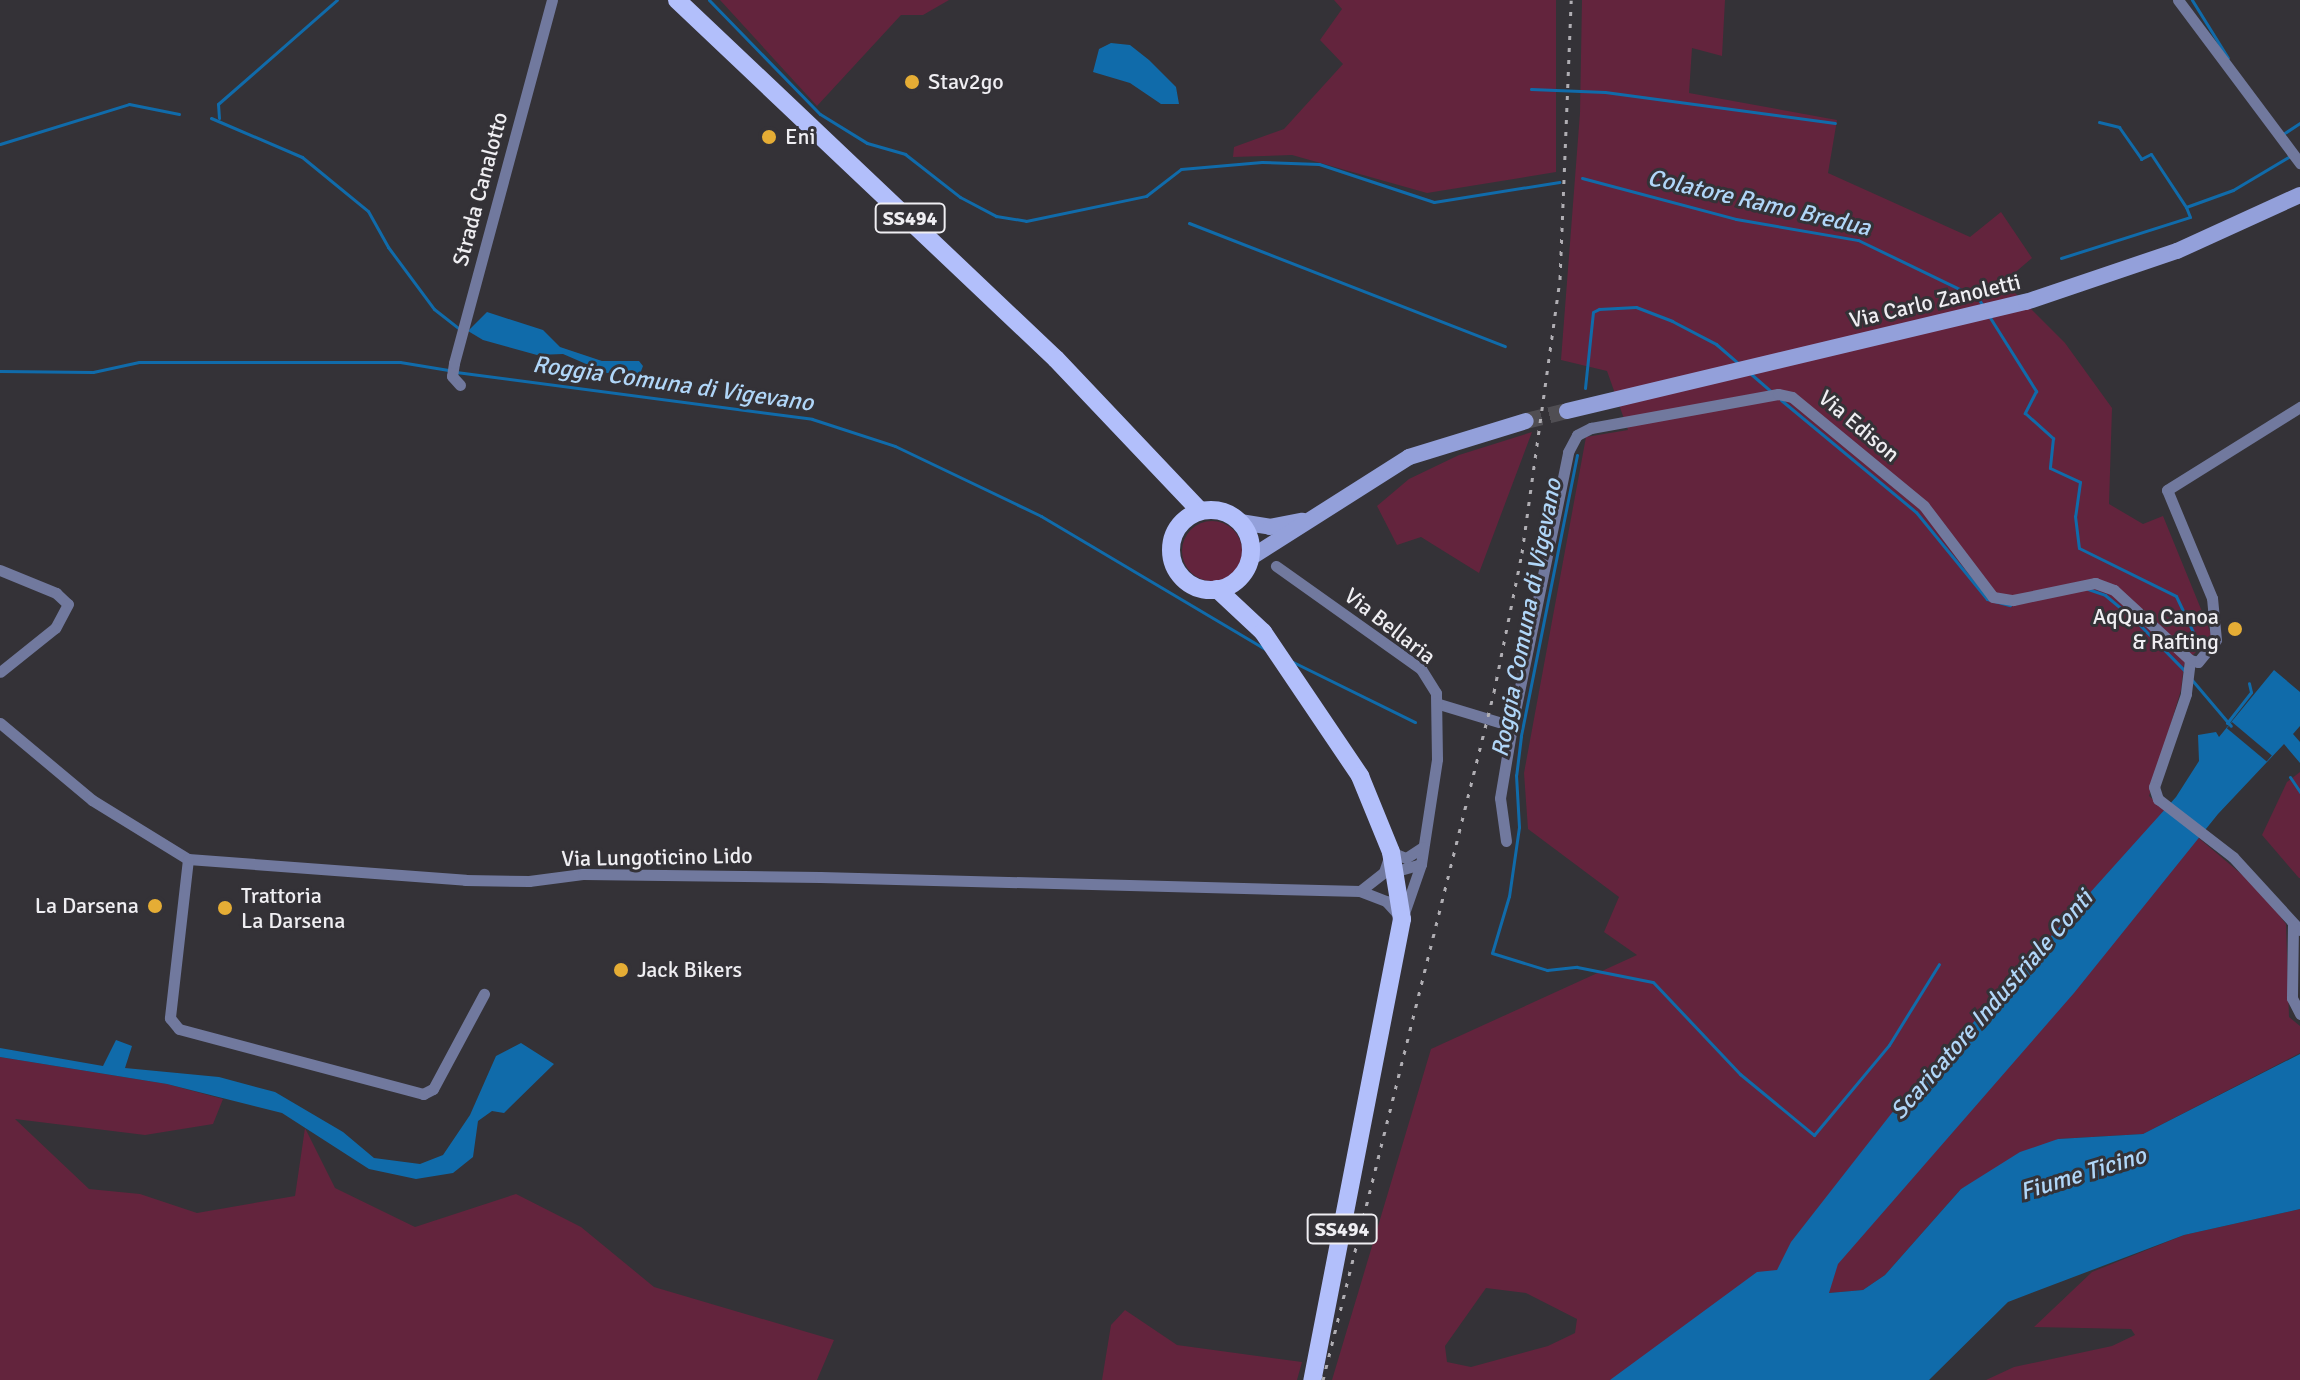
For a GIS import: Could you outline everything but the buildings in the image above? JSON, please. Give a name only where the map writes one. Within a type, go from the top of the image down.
[{"type":"main road","name":"SS494","points":[[677,0],[1056,359],[1200,511]]},
{"type":"main road","name":"Via Carlo Zanoletti","points":[[1567,411],[1988,311],[2177,251],[2300,195]]},
{"type":"main road","points":[[1217,589],[1248,564],[1409,457],[1465,435],[1526,421]]},
{"type":"main road","name":"SS494","points":[[1136,443],[1172,500],[1176,529],[1170,551],[1178,573],[1193,586],[1217,589],[1263,632]]},
{"type":"main road","points":[[1176,529],[1200,511],[1222,511],[1240,522],[1270,527],[1319,516]]},
{"type":"main road","name":"SS494","points":[[1240,522],[1249,539],[1246,593],[1263,632],[1360,776],[1393,859],[1402,919],[1312,1380]]},
{"type":"street","name":"Strada Canalotto","points":[[455,376],[552,0]]},
{"type":"street","points":[[2178,0],[2294,158]]},
{"type":"street","name":"Via Edison","points":[[1506,841],[1500,798],[1568,452],[1577,435],[1591,428],[1774,395],[1792,397],[1924,506],[1993,597],[2013,600],[2095,583],[2114,590],[2190,671]]},
{"type":"street","points":[[2300,407],[2167,490],[2212,598],[2216,640],[2190,671],[2154,787],[2158,799],[2214,846],[2233,857],[2296,928],[2292,998],[2300,1014]]},
{"type":"street","name":"Via Bellaria","points":[[1276,566],[1421,669],[1439,704],[1437,759],[1421,864],[1402,919]]},
{"type":"street","points":[[0,570],[56,593],[68,604],[55,628],[0,672]]},
{"type":"street","points":[[1439,704],[1512,726]]},
{"type":"street","name":"Via Lungoticino Lido","points":[[0,723],[92,800],[188,859],[465,880],[693,875],[1360,891]]},
{"type":"street","points":[[1393,859],[1406,858],[1423,847]]},
{"type":"street","points":[[188,859],[170,1018],[179,1029],[423,1094],[433,1089],[484,994]]},
{"type":"street","points":[[1393,859],[1409,870],[1421,864]]},
{"type":"street","points":[[1360,891],[1384,872],[1393,859]]},
{"type":"street","points":[[1360,891],[1386,901],[1402,919]]},
{"type":"shaded area","points":[[720,0],[949,0],[923,15],[901,15],[817,106]]},
{"type":"shaded area","points":[[1334,0],[1556,0],[1556,172],[1427,193],[1292,155],[1233,157],[1234,147],[1284,129],[1343,64],[1320,40],[1342,9]]},
{"type":"shaded area","points":[[1582,0],[1725,0],[1722,56],[1692,48],[1689,93],[1837,120],[1828,173],[1970,237],[2001,212],[2032,258],[2004,282],[2065,343],[2112,408],[2109,504],[2143,524],[2163,516],[2212,636],[2184,664],[2181,690],[2149,796],[2259,889],[2286,924],[2289,1017],[2300,1026],[2300,1053],[2143,1134],[2058,1139],[1961,1189],[1885,1275],[1863,1290],[1829,1293],[1610,1380],[1332,1380],[1431,1049],[1637,955],[1604,932],[1619,897],[1528,829],[1524,773],[1586,437],[1628,430],[1607,371],[1561,360],[1580,113]],"holes":[[[1486,1288],[1526,1293],[1577,1319],[1575,1333],[1548,1346],[1471,1367],[1447,1362],[1445,1346]]]},
{"type":"shaded area","points":[[1532,432],[1479,573],[1421,537],[1397,545],[1377,506],[1409,479],[1459,455]]},
{"type":"shaded area","points":[[1212,521],[1223,523],[1233,530],[1240,540],[1240,562],[1233,572],[1223,579],[1212,581],[1201,579],[1191,572],[1184,562],[1182,551],[1184,540],[1191,530],[1201,523]]},
{"type":"shaded area","points":[[2300,772],[2299,878],[2262,835],[2287,782]]},
{"type":"shaded area","points":[[0,1057],[167,1084],[223,1099],[213,1124],[145,1135],[15,1119],[89,1189],[140,1194],[197,1213],[295,1196],[305,1128],[335,1188],[415,1227],[516,1194],[581,1227],[654,1287],[834,1340],[817,1380],[0,1380]]},
{"type":"shaded area","points":[[2300,1209],[2300,1380],[1986,1380],[2014,1367],[2112,1346],[2135,1335],[2131,1329],[2034,1327],[2092,1272],[2184,1235]]},
{"type":"shaded area","points":[[1125,1310],[1177,1345],[1302,1362],[1297,1380],[1102,1380],[1111,1325]]},
{"type":"water","points":[[1111,43],[1130,45],[1149,60],[1176,87],[1179,104],[1161,104],[1130,83],[1093,72],[1099,49]]},
{"type":"water","points":[[487,312],[543,330],[560,347],[602,361],[639,361],[643,366],[640,374],[607,373],[563,354],[537,355],[483,340],[468,331]]},
{"type":"water","points":[[2274,670],[2300,692],[2300,726],[2293,734],[2300,742],[2300,763],[2284,744],[2218,814],[2074,993],[1838,1264],[1829,1293],[1863,1290],[1885,1275],[1961,1189],[2020,1152],[2058,1139],[2143,1134],[2300,1054],[2300,1209],[2184,1235],[2008,1302],[1929,1380],[1610,1380],[1757,1272],[1777,1270],[1791,1242],[1891,1114],[2176,797],[2199,761],[2198,735],[2216,732],[2219,737]]},
{"type":"water","points":[[116,1040],[132,1046],[125,1068],[219,1077],[275,1092],[343,1132],[374,1158],[420,1164],[443,1155],[470,1115],[496,1056],[521,1043],[554,1064],[504,1113],[492,1111],[478,1121],[473,1157],[453,1173],[416,1179],[369,1169],[282,1113],[167,1084],[0,1057],[0,1048],[103,1066]]},
{"type":"pier","points":[[2232,722],[2272,755],[2267,762],[2227,728]]},
{"type":"waterway","name":"Colatore Ramo Bredua","points":[[219,118],[218,104],[337,0]]},
{"type":"waterway","name":"Colatore Ramo Bredua","points":[[709,0],[820,114],[867,143],[905,154],[960,197],[996,216],[1026,221],[1146,196],[1181,169],[1262,162],[1319,164],[1434,202],[1559,182]]},
{"type":"waterway","points":[[2192,0],[2228,58]]},
{"type":"waterway","points":[[1531,89],[1605,92],[1835,123]]},
{"type":"waterway","name":"Colatore Ramo Bredua","points":[[0,144],[129,104],[179,114]]},
{"type":"waterway","name":"Colatore Ramo Bredua","points":[[211,118],[302,157],[368,211],[388,247],[434,309],[460,329]]},
{"type":"waterway","points":[[2099,122],[2119,127],[2141,159],[2151,154],[2186,207]]},
{"type":"waterway","points":[[2283,134],[2300,123]]},
{"type":"waterway","points":[[2061,258],[2190,217],[2186,207],[2233,190],[2290,156]]},
{"type":"waterway","name":"Colatore Ramo Bredua","points":[[1582,178],[1736,219],[1858,240],[1978,298],[1983,306]]},
{"type":"waterway","points":[[1189,223],[1505,346]]},
{"type":"waterway","name":"Roggia Comuna di Vigevano","points":[[1585,388],[1593,312],[1599,309],[1636,307],[1672,321],[1716,344],[1739,364]]},
{"type":"waterway","name":"Colatore Ramo Bredua","points":[[1989,316],[2036,391],[2025,413],[2053,438],[2050,468],[2080,482],[2075,516],[2079,548],[2176,596],[2201,649]]},
{"type":"waterway","name":"Roggia Comuna di Vigevano","points":[[0,371],[93,372],[139,362],[400,362],[448,370]]},
{"type":"waterway","name":"Roggia Comuna di Vigevano","points":[[456,372],[812,419],[895,446],[1041,516],[1268,651]]},
{"type":"waterway","name":"Roggia Comuna di Vigevano","points":[[1751,374],[1772,392]]},
{"type":"waterway","name":"Roggia Comuna di Vigevano","points":[[1781,400],[1916,512],[1987,599],[2010,605]]},
{"type":"waterway","name":"Roggia Comuna di Vigevano","points":[[1577,455],[1521,736],[1516,775],[1519,827],[1509,896],[1492,953],[1547,970],[1577,967],[1653,982],[1740,1074],[1814,1135],[1889,1045],[1939,964]]},
{"type":"waterway","name":"Roggia Comuna di Vigevano","points":[[2088,589],[2105,595],[2134,619],[2185,671]]},
{"type":"waterway","name":"Roggia Comuna di Vigevano","points":[[1293,662],[1415,722]]},
{"type":"waterway","name":"Roggia Comuna di Vigevano","points":[[2192,680],[2231,726]]},
{"type":"waterway","name":"Colatore Ramo Bredua","points":[[2227,723],[2251,692],[2249,683]]},
{"type":"waterway","name":"Colatore Ramo Bredua","points":[[2290,777],[2300,792]]},
{"type":"tunnel","points":[[1526,421],[1567,411]]},
{"type":"railway","points":[[1323,1380],[1494,692],[1522,553],[1560,279],[1571,0]]},
{"type":"place","name":"Stav2go","points":[[912,82]]},
{"type":"place","name":"Eni","points":[[769,137]]},
{"type":"place","name":"AqQua Canoa & Rafting","points":[[2235,629]]},
{"type":"place","name":"La Darsena","points":[[155,906]]},
{"type":"place","name":"Trattoria La Darsena","points":[[225,908]]},
{"type":"place","name":"Jack Bikers","points":[[621,970]]},
{"type":"water label","name":"Scaricatore Industriale Conti","points":[[1992,1005]]},
{"type":"water label","name":"Fiume Ticino","points":[[2083,1174]]}]
